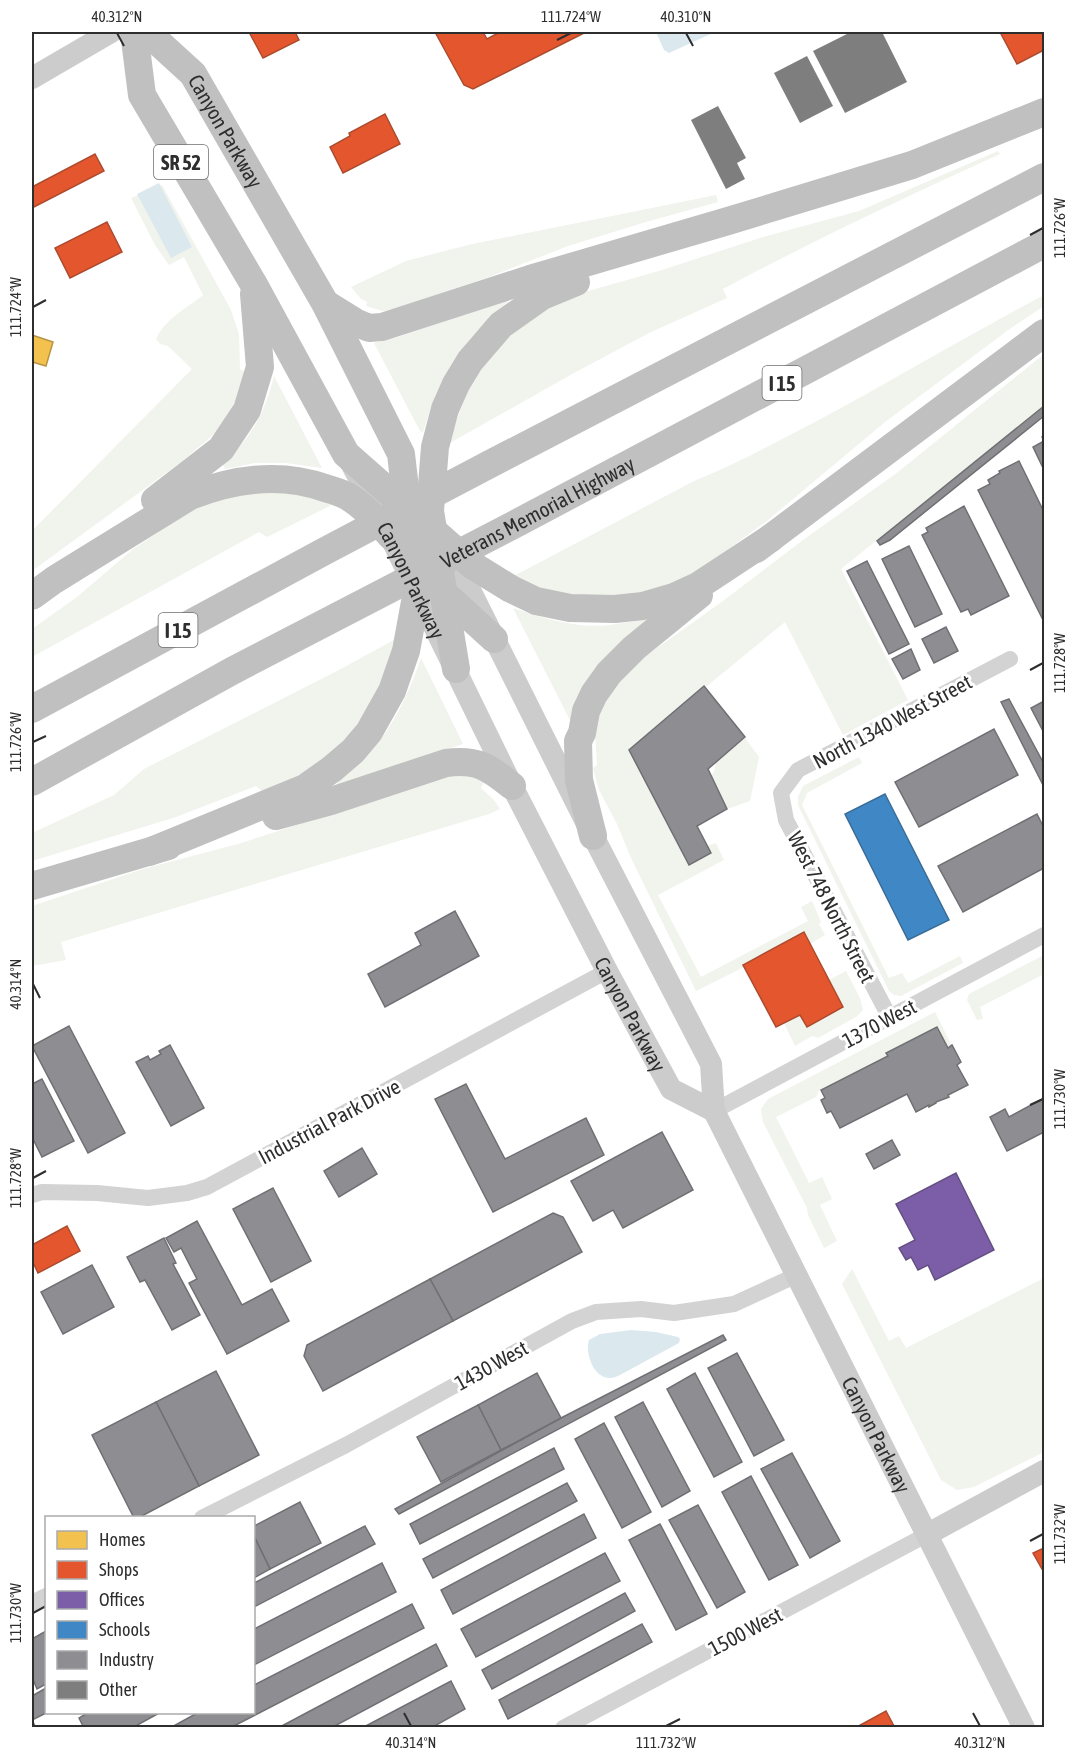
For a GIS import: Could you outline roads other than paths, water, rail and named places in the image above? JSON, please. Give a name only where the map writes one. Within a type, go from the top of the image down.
[{"type":"highway","name":"Canyon Parkway","points":[[134,32],[142,95],[253,283],[346,454]]},
{"type":"highway","name":"Canyon Parkway","points":[[147,32],[194,74],[325,303],[401,454],[429,523]]},
{"type":"highway","points":[[325,303],[369,328],[382,327],[530,279],[912,165],[1044,112]]},
{"type":"highway","name":"I 15","points":[[32,709],[490,464],[1044,177]]},
{"type":"highway","points":[[149,852],[305,788],[353,751],[369,732],[392,690],[406,651],[415,609],[430,591],[429,523],[435,447],[445,410],[456,384],[470,361],[501,326],[542,296],[728,221]]},
{"type":"highway","name":"Veterans Memorial Highway","points":[[32,782],[232,671],[1044,244]]},
{"type":"highway","points":[[32,596],[220,448],[247,410],[260,367],[253,283]]},
{"type":"highway","points":[[593,836],[579,780],[578,741],[582,733],[586,711],[594,694],[609,673],[634,648],[771,538],[1044,333]]},
{"type":"highway","points":[[346,454],[429,523],[472,565],[536,601],[570,608],[615,609],[642,606],[674,597],[698,586],[771,538]]},
{"type":"highway","points":[[54,580],[190,496],[213,487],[248,480],[284,479],[314,484],[345,495],[365,509],[413,560],[430,591],[456,669]]},
{"type":"highway","points":[[413,560],[429,523]]},
{"type":"highway","points":[[430,591],[494,639]]},
{"type":"highway","points":[[32,886],[331,801],[446,763],[465,761],[483,765],[512,786]]},
{"type":"main road","points":[[32,78],[111,32]]},
{"type":"main road","name":"Canyon Parkway","points":[[346,454],[389,534],[430,591]]},
{"type":"main road","name":"Canyon Parkway","points":[[429,523],[494,639],[711,1064],[714,1111],[1024,1728]]},
{"type":"main road","name":"Canyon Parkway","points":[[456,669],[512,786],[607,971],[671,1089],[714,1111]]},
{"type":"main road","points":[[928,1534],[1044,1471]]},
{"type":"street","name":"North 1340 West Street","points":[[781,793],[798,770],[1010,659]]},
{"type":"street","name":"West 748 North Street","points":[[781,793],[786,820],[890,1018]]},
{"type":"street","name":"1370 West","points":[[714,1111],[1044,935]]},
{"type":"street","name":"Industrial Park Drive","points":[[32,1195],[42,1192],[97,1193],[148,1198],[187,1193],[207,1186],[607,971]]},
{"type":"street","name":"1430 West","points":[[206,1516],[346,1445],[572,1321],[596,1312],[640,1309],[674,1313],[734,1304],[797,1275]]},
{"type":"street","name":"1500 West","points":[[563,1728],[928,1534]]}]
